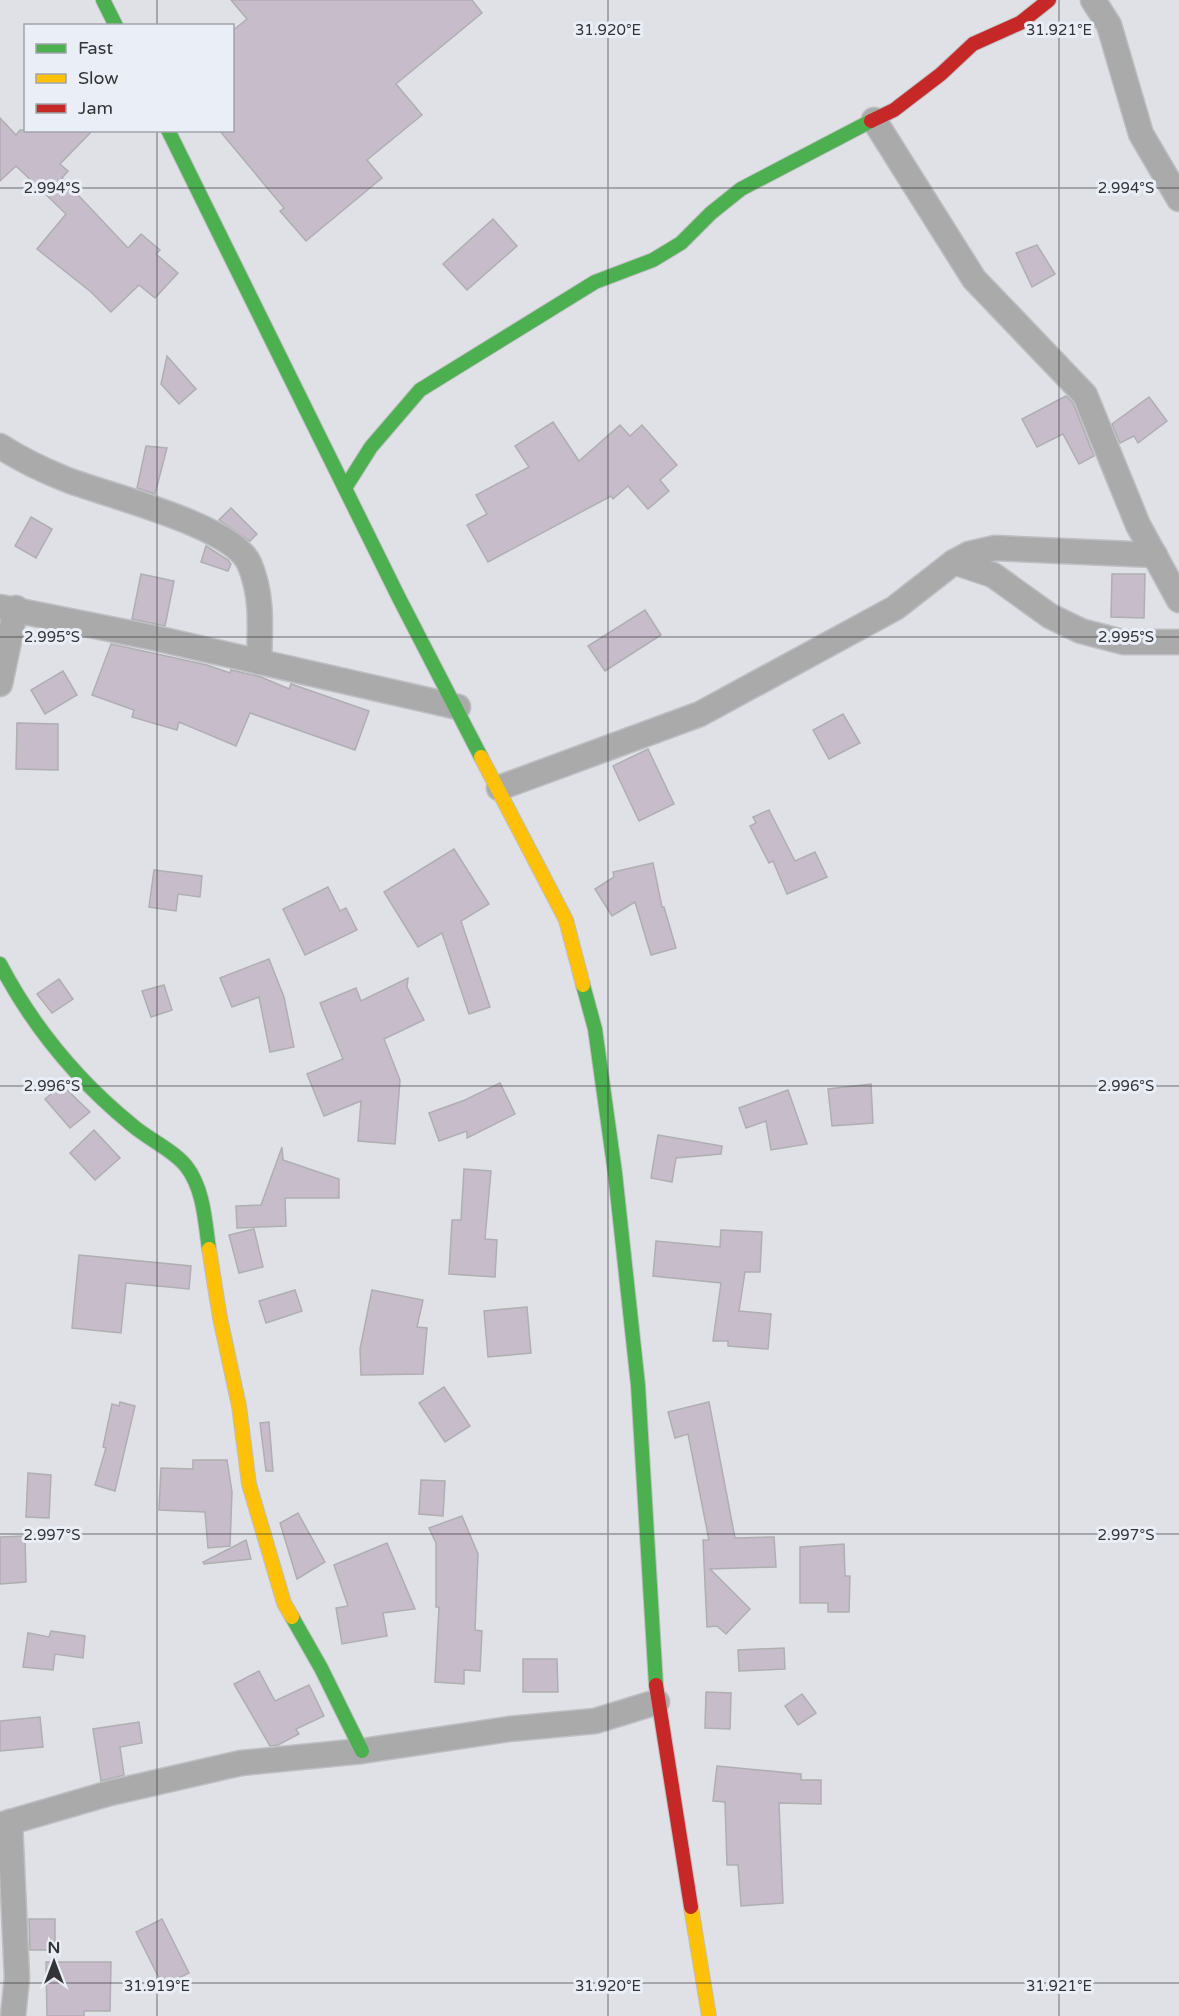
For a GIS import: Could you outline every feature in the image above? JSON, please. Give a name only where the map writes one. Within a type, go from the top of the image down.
[{"type":"street","points":[[103,0],[115,24]]},
{"type":"street","points":[[345,488],[371,447],[420,390],[595,282],[653,260],[681,243],[711,213],[741,189],[894,110],[941,74],[973,44],[1020,23],[1049,0]]},
{"type":"street","points":[[1093,0],[1109,25],[1141,134],[1179,199]]},
{"type":"street","points":[[874,120],[974,279],[1085,395],[1138,525],[1179,600]]},
{"type":"street","points":[[169,132],[345,488],[566,920],[595,1029],[615,1173],[638,1385],[657,1702],[709,2016]]},
{"type":"street","points":[[0,446],[63,478],[190,521],[228,540],[248,561],[260,599],[259,662]]},
{"type":"street","points":[[499,789],[700,714],[895,608],[954,562],[969,554],[994,548],[1155,555]]},
{"type":"street","points":[[954,562],[993,575],[1050,616],[1081,632],[1123,642],[1179,642]]},
{"type":"street","points":[[0,684],[8,607],[458,707]]},
{"type":"street","points":[[0,964],[8,997],[76,1072],[132,1125],[186,1166],[201,1196],[220,1318],[239,1406],[249,1485],[284,1603],[321,1668],[362,1752]]},
{"type":"street","points":[[13,2016],[17,1978],[5,1824],[110,1793],[241,1763],[362,1752],[509,1730],[595,1721],[657,1702]]},
{"type":"building","points":[[231,0],[472,0],[482,13],[396,84],[422,115],[367,160],[382,178],[306,241],[280,211],[284,208],[221,132],[234,132],[234,29],[247,19]]},
{"type":"building","points":[[0,118],[16,135],[20,130],[24,132],[91,132],[60,164],[68,171],[62,178],[128,248],[141,234],[160,250],[156,254],[178,273],[155,298],[139,285],[111,312],[91,292],[37,249],[66,214],[16,166],[0,181]]},
{"type":"building","points":[[493,219],[517,246],[467,290],[443,264]]},
{"type":"building","points":[[1037,245],[1055,274],[1032,287],[1016,253]]},
{"type":"building","points":[[167,356],[196,389],[179,404],[161,384]]},
{"type":"building","points":[[1066,396],[1073,403],[1094,456],[1079,464],[1063,434],[1037,447],[1022,419]]},
{"type":"building","points":[[1149,397],[1167,421],[1138,443],[1134,436],[1120,443],[1112,424]]},
{"type":"building","points":[[553,422],[579,461],[620,425],[630,436],[642,425],[677,465],[660,480],[669,491],[648,509],[628,486],[613,499],[611,496],[488,562],[467,525],[487,514],[476,495],[529,467],[515,446]]},
{"type":"building","points":[[146,446],[167,448],[155,494],[137,488]]},
{"type":"building","points":[[231,508],[257,534],[250,541],[219,520]]},
{"type":"building","points":[[31,517],[52,529],[36,558],[15,546]]},
{"type":"building","points":[[206,546],[228,560],[231,564],[228,571],[201,562]]},
{"type":"building","points":[[141,574],[174,581],[165,626],[132,619]]},
{"type":"building","points":[[1112,574],[1145,574],[1144,618],[1111,617]]},
{"type":"building","points":[[645,610],[661,635],[605,671],[588,646]]},
{"type":"building","points":[[111,644],[207,665],[230,673],[231,670],[261,677],[289,689],[291,684],[369,711],[355,750],[250,713],[236,746],[179,722],[177,730],[132,717],[134,710],[92,695]]},
{"type":"building","points":[[63,671],[77,695],[45,714],[31,690]]},
{"type":"building","points":[[843,714],[860,743],[829,759],[813,730]]},
{"type":"building","points":[[17,723],[58,724],[58,770],[16,769]]},
{"type":"building","points":[[648,749],[674,804],[639,821],[613,766]]},
{"type":"building","points":[[769,810],[795,861],[815,852],[827,877],[787,894],[773,861],[769,863],[750,826],[756,823],[753,817]]},
{"type":"building","points":[[454,849],[489,904],[461,921],[490,1007],[469,1014],[442,933],[418,947],[384,892]]},
{"type":"building","points":[[653,863],[662,907],[664,907],[676,948],[651,955],[635,902],[612,916],[595,889],[614,877],[613,872]]},
{"type":"building","points":[[154,870],[202,876],[200,897],[178,894],[176,911],[149,907]]},
{"type":"building","points":[[328,887],[340,911],[346,908],[357,930],[305,955],[283,909]]},
{"type":"building","points":[[269,959],[284,997],[294,1047],[270,1052],[259,997],[232,1007],[220,978]]},
{"type":"building","points":[[408,978],[407,987],[424,1020],[384,1039],[400,1080],[395,1144],[358,1141],[361,1101],[324,1116],[307,1074],[343,1059],[320,1003],[356,988],[361,1001]]},
{"type":"building","points":[[59,979],[73,999],[52,1013],[37,994]]},
{"type":"building","points":[[164,985],[172,1010],[151,1017],[142,991]]},
{"type":"building","points":[[500,1083],[515,1114],[467,1138],[467,1131],[439,1141],[429,1113],[465,1100]]},
{"type":"building","points":[[871,1084],[873,1123],[832,1126],[828,1089]]},
{"type":"building","points":[[62,1085],[90,1112],[70,1128],[45,1099]]},
{"type":"building","points":[[788,1090],[807,1144],[771,1150],[766,1121],[746,1128],[739,1108]]},
{"type":"building","points":[[94,1130],[120,1158],[95,1180],[70,1153]]},
{"type":"building","points":[[658,1135],[722,1146],[721,1154],[676,1158],[672,1182],[651,1178]]},
{"type":"building","points":[[282,1147],[283,1160],[339,1179],[339,1198],[285,1198],[286,1226],[237,1228],[236,1206],[261,1205]]},
{"type":"building","points":[[464,1169],[491,1171],[485,1239],[497,1240],[495,1277],[449,1274],[452,1220],[461,1220]]},
{"type":"building","points":[[254,1229],[263,1267],[239,1273],[229,1235]]},
{"type":"building","points":[[721,1230],[762,1232],[760,1272],[745,1272],[739,1311],[771,1314],[768,1349],[728,1346],[728,1341],[713,1341],[721,1283],[653,1276],[656,1241],[720,1247]]},
{"type":"building","points":[[79,1255],[191,1266],[189,1289],[126,1283],[121,1333],[72,1328]]},
{"type":"building","points":[[295,1290],[302,1311],[266,1323],[259,1301]]},
{"type":"building","points":[[372,1290],[423,1300],[417,1327],[427,1328],[423,1374],[361,1375],[360,1349]]},
{"type":"building","points":[[527,1307],[531,1353],[488,1357],[484,1311]]},
{"type":"building","points":[[444,1387],[470,1426],[445,1442],[419,1403]]},
{"type":"building","points":[[120,1402],[135,1406],[115,1491],[95,1485],[106,1448],[103,1447],[112,1404],[119,1406]]},
{"type":"building","points":[[709,1402],[735,1538],[774,1537],[776,1567],[710,1569],[750,1609],[726,1634],[717,1626],[707,1627],[703,1540],[709,1540],[688,1434],[675,1438],[668,1412]]},
{"type":"building","points":[[269,1422],[273,1471],[266,1471],[260,1423]]},
{"type":"building","points":[[193,1460],[227,1460],[232,1492],[230,1546],[208,1548],[205,1512],[159,1510],[161,1468],[193,1469]]},
{"type":"building","points":[[28,1473],[51,1475],[49,1518],[26,1517]]},
{"type":"building","points":[[421,1480],[445,1481],[443,1516],[419,1514]]},
{"type":"building","points":[[298,1513],[325,1562],[297,1579],[280,1523]]},
{"type":"building","points":[[462,1516],[478,1554],[475,1630],[482,1631],[480,1671],[464,1670],[464,1684],[435,1682],[439,1607],[436,1607],[436,1543],[429,1528]]},
{"type":"building","points":[[25,1536],[26,1582],[0,1584],[0,1537]]},
{"type":"building","points":[[246,1540],[251,1559],[204,1564],[203,1562]]},
{"type":"building","points":[[387,1543],[415,1609],[383,1613],[387,1636],[342,1644],[336,1608],[348,1606],[334,1565]]},
{"type":"building","points":[[844,1544],[845,1576],[850,1576],[849,1612],[828,1612],[828,1603],[800,1603],[800,1547]]},
{"type":"building","points":[[51,1631],[85,1636],[83,1658],[55,1654],[53,1670],[23,1667],[28,1633],[49,1637]]},
{"type":"building","points":[[784,1648],[785,1669],[739,1671],[738,1650]]},
{"type":"building","points":[[523,1659],[557,1659],[558,1692],[523,1692]]},
{"type":"building","points":[[259,1671],[275,1701],[309,1685],[324,1716],[296,1729],[299,1734],[278,1745],[270,1746],[234,1684]]},
{"type":"building","points":[[706,1692],[731,1693],[730,1729],[705,1728]]},
{"type":"building","points":[[802,1694],[816,1713],[798,1725],[785,1706]]},
{"type":"building","points":[[40,1717],[43,1747],[0,1751],[0,1721]]},
{"type":"building","points":[[139,1722],[142,1743],[120,1747],[124,1775],[101,1781],[93,1729]]},
{"type":"building","points":[[717,1766],[801,1774],[801,1780],[821,1780],[821,1804],[779,1803],[783,1903],[741,1906],[738,1865],[727,1865],[725,1802],[713,1801]]},
{"type":"building","points":[[29,1919],[55,1919],[55,1950],[30,1950]]},
{"type":"building","points":[[162,1919],[189,1973],[163,1986],[136,1932]]},
{"type":"building","points":[[46,1962],[111,1962],[110,2011],[84,2011],[84,2016],[47,2016]]},
{"type":"traffic: fast","points":[[103,0],[115,24]]},
{"type":"traffic: fast","points":[[345,488],[371,447],[420,390],[595,282],[653,260],[681,243],[711,213],[741,189],[871,121]]},
{"type":"traffic: fast","points":[[169,132],[399,598],[481,757]]},
{"type":"traffic: fast","points":[[0,964],[27,1009],[75,1071],[112,1108],[186,1166],[200,1195],[209,1249]]},
{"type":"traffic: fast","points":[[583,985],[595,1029],[615,1173],[638,1385],[656,1685]]},
{"type":"traffic: fast","points":[[292,1617],[321,1668],[362,1751]]},
{"type":"traffic: slow","points":[[481,757],[566,920],[583,985]]},
{"type":"traffic: slow","points":[[209,1249],[220,1318],[239,1406],[249,1484],[284,1603],[292,1617]]},
{"type":"traffic: slow","points":[[691,1907],[709,2016]]},
{"type":"traffic: jam","points":[[871,121],[894,110],[941,74],[973,44],[1020,23],[1049,0]]},
{"type":"traffic: jam","points":[[656,1685],[691,1907]]}]
